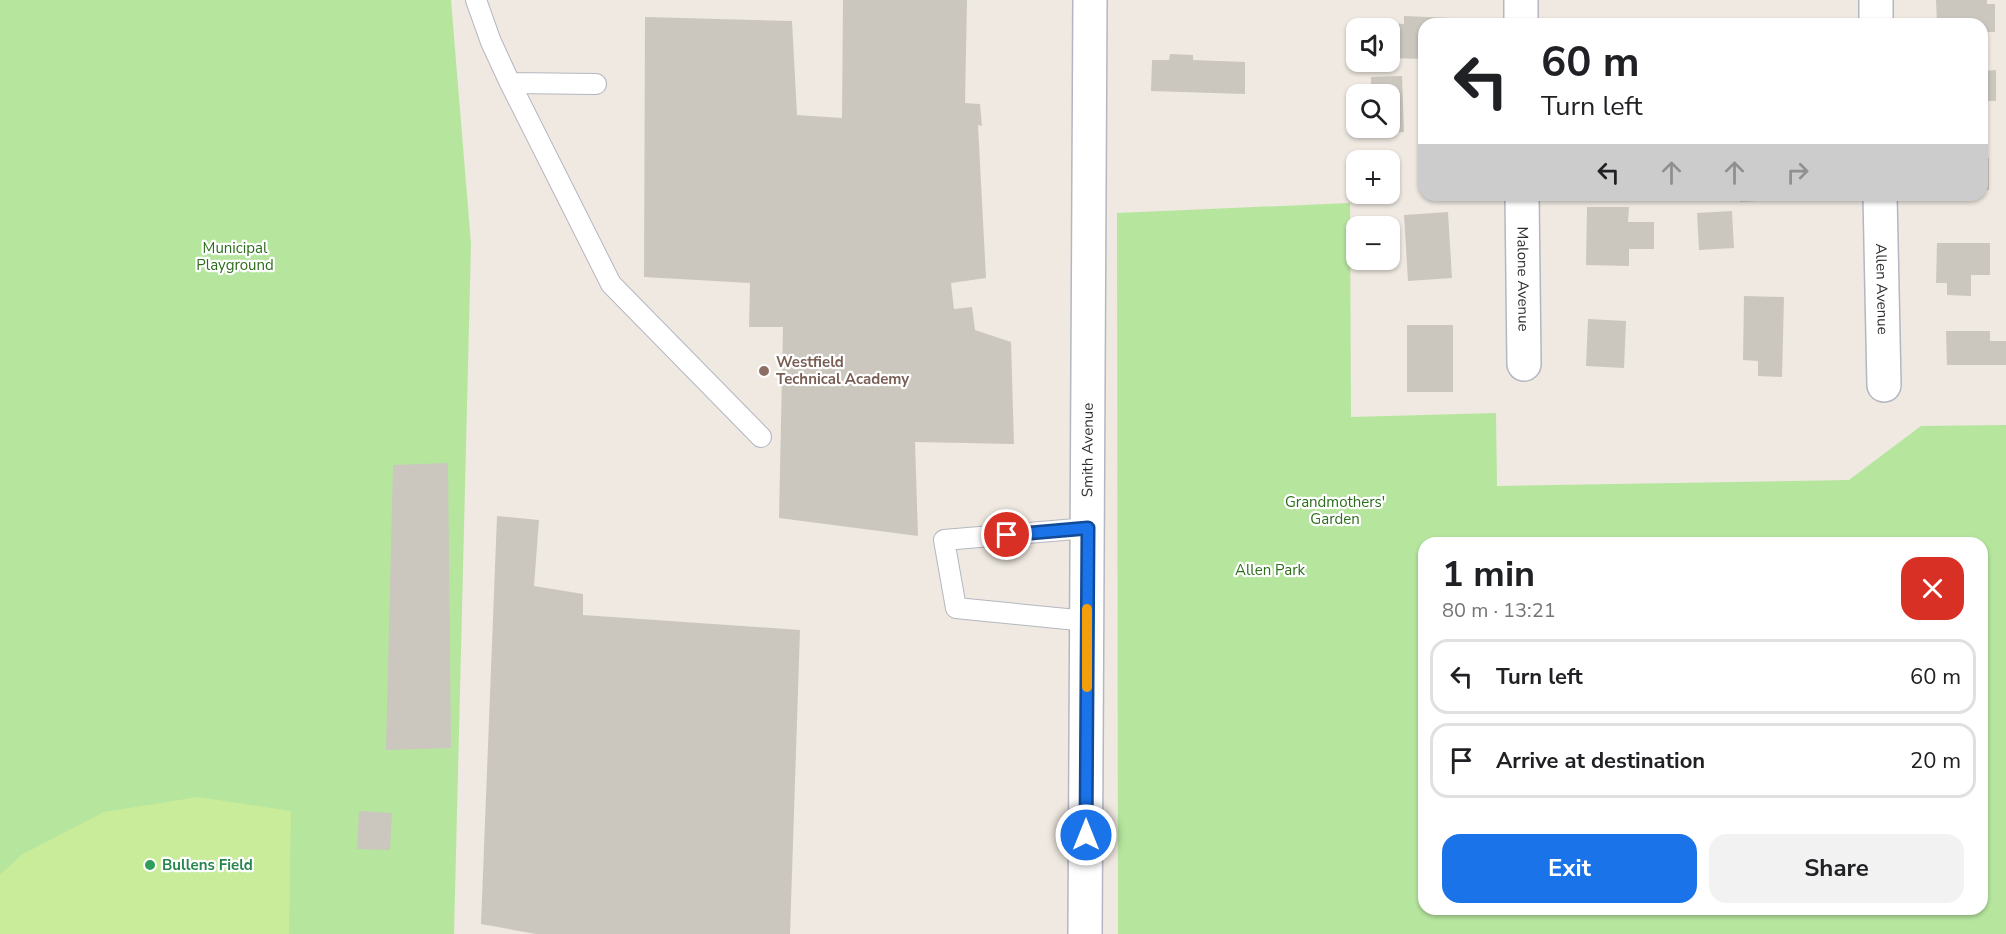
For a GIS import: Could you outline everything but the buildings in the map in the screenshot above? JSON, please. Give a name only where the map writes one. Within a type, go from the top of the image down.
[{"type":"street","name":"Smith Avenue","points":[[1085,934],[1090,0]]},
{"type":"street","points":[[1521,0],[1521,18]]},
{"type":"street","points":[[1876,0],[1876,18]]},
{"type":"street","name":"Malone Avenue","points":[[1522,201],[1524,364]]},
{"type":"street","name":"Allen Avenue","points":[[1880,201],[1884,385]]},
{"type":"lane","points":[[476,0],[491,42],[510,83],[611,284],[761,436]]},
{"type":"lane","points":[[510,83],[596,84]]},
{"type":"lane","points":[[1087,621],[956,608],[944,540],[1088,528]]},
{"type":"green space","name":"Municipal Playground","points":[[0,0],[451,0],[471,244],[454,934],[0,934]]},
{"type":"green space","name":"Allen Park","points":[[1350,204],[1350,216],[1346,216],[1346,270],[1350,270],[1351,417],[1496,413],[1497,486],[1849,480],[1921,426],[2006,425],[2006,934],[1118,934],[1117,213]]},
{"type":"green space","name":"Bullens Field","points":[[198,797],[291,811],[289,934],[0,934],[0,875],[21,855],[104,812]]},
{"type":"slow traffic","points":[[1087,609],[1087,687]]},
{"type":"place","name":"Westfield Technical Academy","points":[[764,371]]},
{"type":"place","name":"Bullens Field","points":[[150,865]]},
{"type":"route","points":[[1007,535],[1088,528],[1086,835]]},
{"type":"park label","name":"Grandmothers' Garden","points":[[1335,510]]}]
